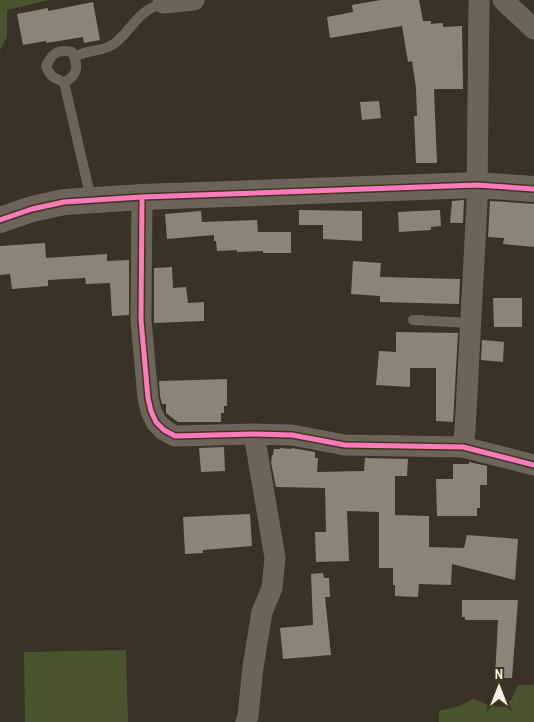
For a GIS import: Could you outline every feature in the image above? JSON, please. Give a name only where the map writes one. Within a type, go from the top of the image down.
[{"type":"street","points":[[163,3],[194,0]]},
{"type":"street","points":[[463,448],[477,185],[479,0]]},
{"type":"street","points":[[503,0],[534,29]]},
{"type":"street","points":[[0,220],[32,209],[56,204],[142,197],[477,185],[534,189]]},
{"type":"street","points":[[142,197],[141,320],[148,398],[156,422],[164,430],[174,436],[292,435],[345,444],[463,448],[534,465]]},
{"type":"street","points":[[246,722],[262,612],[272,588],[275,558],[254,434]]},
{"type":"lane","points":[[74,57],[94,50],[106,49],[115,44],[148,10],[163,3]]},
{"type":"lane","points":[[64,50],[72,52],[76,60],[74,76],[64,82],[54,79],[46,66],[54,54],[64,50]]},
{"type":"lane","points":[[64,82],[91,200]]},
{"type":"lane","points":[[413,320],[470,323]]},
{"type":"green space","points":[[0,0],[49,0],[7,10],[7,37],[0,50]]},
{"type":"green space","points":[[126,650],[128,722],[25,722],[24,652]]},
{"type":"green space","points":[[518,685],[534,685],[534,722],[439,722],[439,711],[459,706],[473,699],[491,706],[505,707]]},
{"type":"building","points":[[381,0],[419,0],[423,21],[431,21],[431,24],[443,23],[443,27],[462,26],[463,89],[434,89],[437,163],[416,163],[414,116],[417,116],[416,88],[412,61],[408,62],[402,26],[330,38],[327,17],[353,12],[352,5]]},
{"type":"building","points":[[93,2],[100,40],[84,43],[83,37],[23,45],[17,14],[48,8],[48,11]]},
{"type":"building","points":[[379,101],[381,118],[362,120],[360,102]]},
{"type":"building","points":[[464,200],[463,223],[450,223],[452,201]]},
{"type":"building","points":[[490,201],[534,204],[534,247],[503,244],[504,238],[488,237]]},
{"type":"building","points":[[299,210],[362,211],[362,241],[323,239],[323,225],[299,225]]},
{"type":"building","points":[[440,210],[441,226],[431,227],[431,230],[399,232],[398,212]]},
{"type":"building","points":[[201,211],[202,222],[257,220],[258,232],[291,232],[291,253],[237,252],[237,250],[217,251],[214,235],[167,239],[165,214]]},
{"type":"building","points":[[45,243],[46,258],[107,254],[107,261],[129,260],[129,315],[112,316],[110,283],[86,284],[85,278],[48,280],[48,286],[12,289],[10,274],[0,275],[0,246]]},
{"type":"building","points":[[353,261],[381,263],[380,277],[460,279],[459,304],[380,302],[380,296],[351,294]]},
{"type":"building","points":[[172,267],[173,288],[186,287],[188,303],[204,302],[204,321],[154,323],[154,268]]},
{"type":"building","points":[[493,298],[522,298],[522,327],[494,327]]},
{"type":"building","points":[[396,332],[458,333],[453,422],[436,421],[436,368],[410,368],[410,387],[376,385],[379,351],[396,352]]},
{"type":"building","points":[[482,340],[504,342],[503,362],[481,360]]},
{"type":"building","points":[[227,379],[227,406],[224,406],[224,413],[221,413],[221,422],[178,422],[166,413],[166,404],[162,404],[160,396],[159,381]]},
{"type":"building","points":[[224,447],[225,471],[201,472],[199,448]]},
{"type":"building","points":[[274,449],[315,452],[315,458],[318,458],[317,472],[364,471],[365,458],[408,459],[407,476],[395,476],[395,515],[429,516],[429,547],[464,548],[467,535],[518,539],[515,580],[452,564],[451,585],[419,584],[418,597],[395,596],[393,568],[379,568],[379,512],[347,511],[349,561],[316,562],[315,532],[326,532],[325,488],[276,487],[271,462]]},
{"type":"building","points":[[469,462],[487,466],[487,485],[480,485],[480,508],[477,508],[477,516],[437,516],[436,479],[453,479],[453,464],[469,464]]},
{"type":"building","points":[[250,514],[252,546],[203,550],[203,553],[185,554],[183,517]]},
{"type":"building","points":[[323,573],[324,578],[329,578],[330,597],[325,597],[331,655],[283,659],[280,628],[313,625],[311,574]]},
{"type":"building","points":[[462,600],[518,600],[512,678],[495,678],[498,620],[465,620],[465,617],[462,617]]},
{"type":"cycle path","points":[[0,220],[32,209],[64,202],[142,197],[477,185],[534,189]]},
{"type":"cycle path","points":[[142,197],[141,320],[148,398],[156,422],[164,430],[175,436],[292,435],[345,445],[463,447],[534,465]]}]
